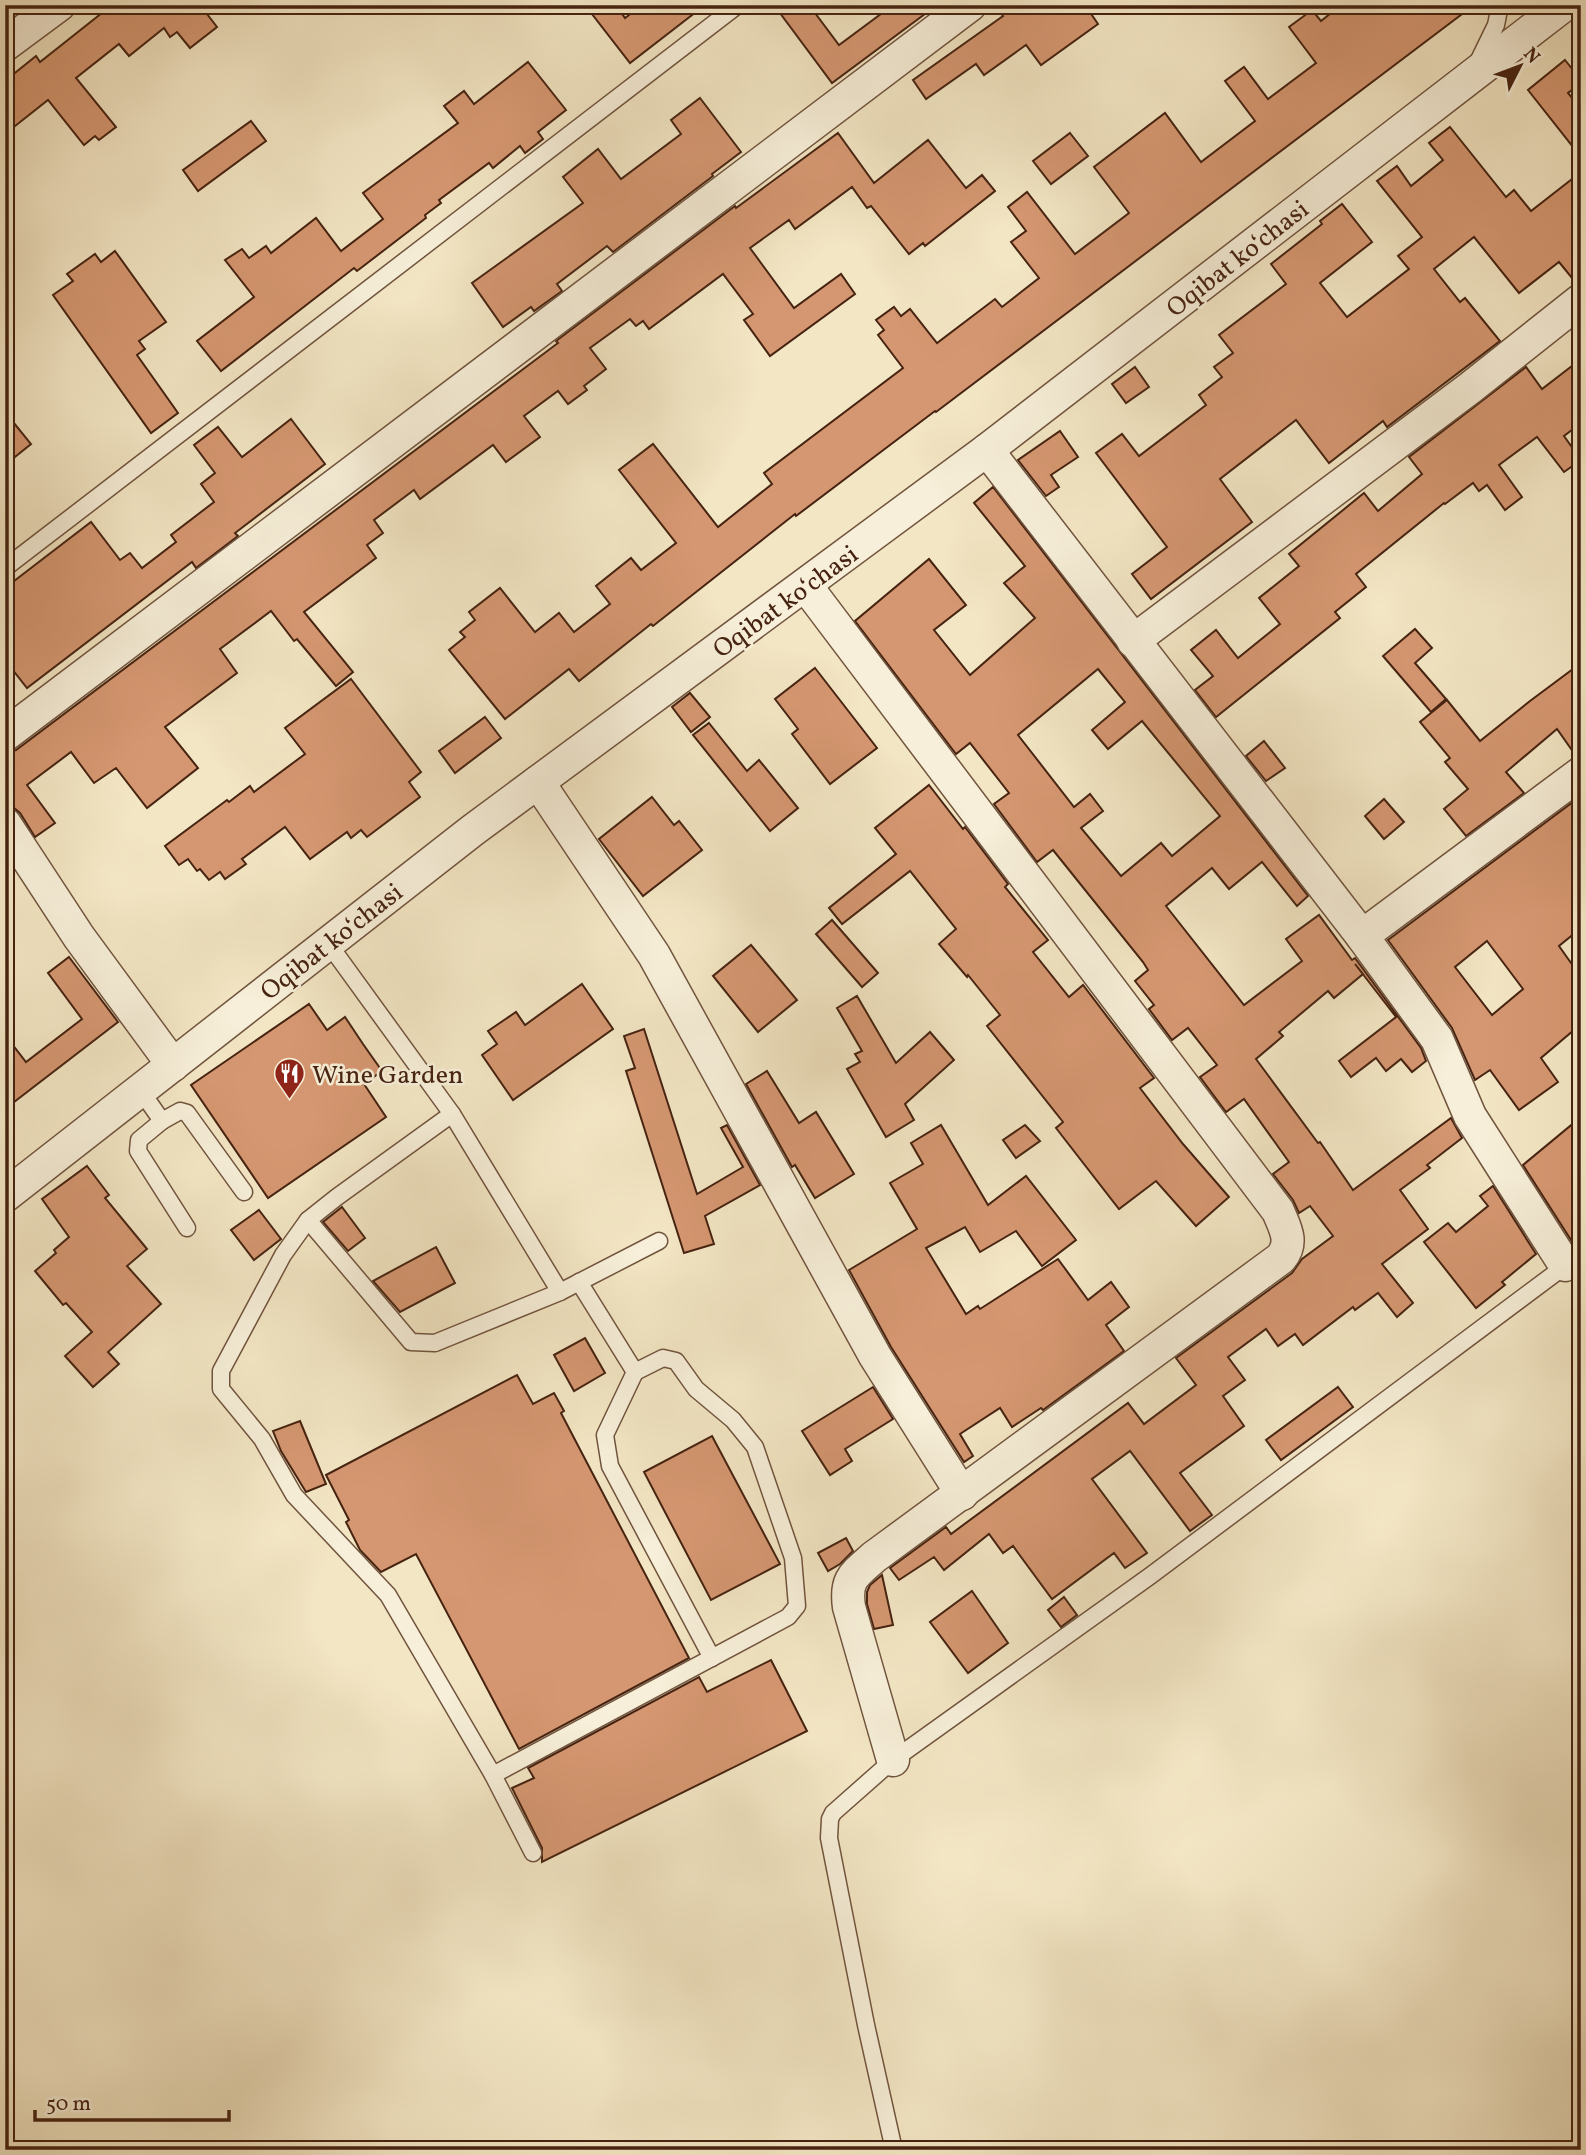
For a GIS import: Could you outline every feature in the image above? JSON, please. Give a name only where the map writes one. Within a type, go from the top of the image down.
[{"type":"street","points":[[5,45],[59,5]]},
{"type":"street","points":[[5,735],[970,5]]},
{"type":"street","name":"Oqibat koʻchasi","points":[[5,1196],[473,830],[988,450],[1564,5]]},
{"type":"street","points":[[1133,640],[1470,388],[1581,300]]},
{"type":"street","points":[[988,450],[1362,936],[1437,1039],[1470,1116],[1573,1260]]},
{"type":"street","points":[[806,586],[1278,1212],[1289,1243],[1281,1258],[874,1557],[853,1576],[847,1590],[849,1607],[893,1760]]},
{"type":"street","points":[[1362,936],[1581,773]]},
{"type":"street","points":[[538,782],[654,955],[875,1356],[962,1494]]},
{"type":"street","points":[[5,824],[79,937],[173,1065]]},
{"type":"lane","points":[[5,568],[738,5]]},
{"type":"lane","points":[[1470,79],[1496,25],[1500,5]]},
{"type":"lane","points":[[328,943],[452,1114],[560,1292]]},
{"type":"lane","points":[[141,1091],[162,1121]]},
{"type":"lane","points":[[187,1227],[138,1151],[139,1140],[162,1121],[180,1111],[187,1113],[244,1192]]},
{"type":"lane","points":[[452,1114],[337,1196],[308,1220],[283,1255],[221,1371],[221,1389],[262,1439],[295,1495],[388,1595],[493,1775],[533,1853]]},
{"type":"lane","points":[[308,1220],[411,1342],[435,1343],[560,1292],[659,1241]]},
{"type":"lane","points":[[894,2150],[863,2012],[829,1827],[833,1813],[893,1760],[1150,1576],[1573,1260]]},
{"type":"lane","points":[[579,1282],[635,1373]]},
{"type":"lane","points":[[493,1775],[712,1658],[788,1617],[797,1606],[793,1558],[755,1447],[733,1420],[696,1389],[676,1362],[663,1358],[635,1373],[605,1435],[610,1466],[712,1658]]},
{"type":"building","points":[[112,5],[200,5],[217,27],[190,48],[177,32],[170,37],[164,28],[129,56],[119,44],[76,78],[116,127],[99,140],[95,136],[84,145],[48,100],[5,134],[5,81],[36,56],[40,62]]},
{"type":"building","points":[[585,5],[616,5],[625,18],[642,5],[705,5],[630,63]]},
{"type":"building","points":[[774,5],[809,5],[839,45],[893,5],[937,5],[832,83]]},
{"type":"building","points":[[995,5],[1085,5],[1098,24],[1041,65],[1026,45],[984,75],[976,64],[926,99],[913,80],[1003,16]]},
{"type":"building","points":[[1341,5],[1474,5],[936,412],[796,516],[795,514],[579,681],[569,669],[505,719],[449,650],[465,637],[460,632],[475,620],[469,612],[500,588],[535,632],[559,613],[574,632],[610,604],[596,586],[631,558],[641,570],[676,543],[619,470],[653,444],[718,527],[772,484],[764,473],[903,368],[878,335],[884,330],[876,320],[894,307],[901,316],[910,309],[937,343],[995,299],[1002,307],[1039,278],[1011,242],[1026,231],[1008,207],[1027,192],[1075,254],[1129,213],[1094,167],[1165,113],[1201,162],[1255,121],[1225,81],[1244,67],[1268,99],[1316,63],[1289,27],[1312,10],[1321,21]]},
{"type":"building","points":[[1565,60],[1581,80],[1581,83],[1568,93],[1581,109],[1581,157],[1528,90]]},
{"type":"building","points":[[528,62],[566,110],[538,132],[543,139],[525,153],[520,146],[493,168],[489,163],[439,200],[441,203],[425,215],[426,218],[357,271],[354,268],[221,371],[197,341],[254,297],[225,260],[242,249],[249,258],[266,246],[271,253],[316,218],[341,251],[383,219],[363,193],[458,123],[444,106],[464,91],[474,104]]},
{"type":"building","points":[[700,98],[741,152],[613,252],[607,246],[557,284],[562,291],[534,311],[531,307],[503,327],[472,283],[583,203],[563,177],[598,149],[621,179],[681,134],[671,120]]},
{"type":"building","points":[[251,121],[266,141],[198,191],[183,170]]},
{"type":"building","points":[[1450,127],[1506,197],[1514,190],[1531,211],[1581,172],[1581,282],[1576,283],[1559,262],[1519,293],[1474,237],[1434,269],[1460,302],[1465,298],[1500,341],[1387,427],[1383,421],[1329,463],[1296,420],[1220,479],[1252,522],[1151,599],[1132,574],[1167,547],[1096,453],[1122,434],[1139,456],[1206,405],[1199,395],[1222,377],[1214,367],[1233,353],[1219,335],[1286,284],[1271,264],[1322,224],[1320,221],[1342,204],[1372,242],[1320,283],[1347,317],[1409,269],[1398,256],[1422,237],[1377,181],[1397,166],[1411,186],[1443,160],[1429,143]]},
{"type":"building","points":[[838,133],[874,183],[928,140],[966,188],[982,175],[995,191],[925,246],[923,243],[909,254],[871,206],[867,208],[852,187],[795,229],[789,220],[750,248],[794,308],[841,274],[855,294],[770,356],[744,320],[753,314],[723,274],[649,329],[643,321],[636,326],[630,319],[590,348],[606,369],[584,386],[587,390],[568,404],[558,391],[524,416],[540,437],[506,462],[493,445],[420,499],[414,490],[374,520],[383,533],[367,545],[376,558],[304,612],[353,672],[336,686],[297,639],[294,641],[271,611],[220,649],[237,673],[165,727],[198,768],[147,808],[116,768],[94,783],[71,752],[27,785],[55,823],[35,837],[20,813],[5,806],[5,753],[16,750],[558,343],[556,341],[735,206],[736,208]]},
{"type":"building","points":[[1070,133],[1088,156],[1051,184],[1033,161]]},
{"type":"building","points":[[115,251],[166,322],[139,341],[145,349],[137,355],[178,413],[151,433],[53,295],[73,281],[67,274],[95,254],[101,262]]},
{"type":"building","points":[[1581,359],[1581,423],[1564,436],[1581,460],[1564,472],[1537,437],[1499,465],[1522,497],[1505,510],[1487,485],[1479,491],[1473,483],[1444,503],[1356,574],[1366,587],[1335,612],[1340,618],[1216,717],[1195,690],[1213,676],[1191,650],[1216,630],[1238,658],[1280,624],[1259,598],[1299,566],[1289,554],[1364,493],[1378,511],[1422,474],[1409,457],[1526,367],[1542,389]]},
{"type":"building","points":[[1135,367],[1149,387],[1126,403],[1112,384]]},
{"type":"building","points":[[5,412],[31,444],[5,465]]},
{"type":"building","points":[[291,419],[325,464],[235,533],[238,536],[196,568],[192,562],[27,688],[5,660],[5,588],[91,522],[120,560],[130,553],[142,568],[176,542],[171,535],[214,502],[201,484],[215,473],[194,445],[218,427],[242,457]]},
{"type":"building","points":[[1060,431],[1078,457],[1051,475],[1059,487],[1046,496],[1018,460]]},
{"type":"building","points":[[993,487],[1308,896],[1297,906],[1262,862],[1229,889],[1212,868],[1166,906],[1244,1005],[1302,961],[1286,939],[1319,915],[1352,960],[1355,958],[1421,1048],[1426,1061],[1412,1072],[1401,1059],[1386,1071],[1376,1058],[1351,1077],[1339,1061],[1396,1017],[1363,974],[1334,998],[1328,991],[1279,1032],[1283,1036],[1256,1059],[1353,1190],[1451,1118],[1462,1138],[1427,1165],[1430,1168],[1400,1190],[1428,1229],[1382,1264],[1413,1303],[1397,1317],[1378,1293],[1355,1310],[1353,1307],[1303,1345],[1295,1334],[1278,1346],[1266,1329],[1228,1357],[1245,1380],[1223,1396],[1244,1426],[1180,1473],[1212,1515],[1190,1531],[1130,1451],[1092,1479],[1147,1553],[1125,1568],[1114,1553],[1052,1599],[1013,1546],[1003,1553],[989,1534],[944,1570],[934,1557],[899,1580],[890,1568],[946,1527],[951,1534],[1128,1403],[1144,1424],[1196,1385],[1176,1358],[1292,1273],[1302,1259],[1333,1236],[1310,1206],[1299,1213],[1293,1200],[1273,1174],[1289,1162],[1244,1099],[1226,1112],[1200,1077],[1217,1065],[1188,1028],[1172,1040],[1149,1009],[1154,1005],[1135,981],[1148,970],[1143,962],[1053,850],[1037,862],[994,804],[1009,793],[970,743],[956,754],[855,621],[929,559],[966,605],[934,630],[970,675],[1035,618],[1004,583],[1025,566],[974,503]],"holes":[[[1098,669],[1125,702],[1092,730],[1108,749],[1142,721],[1220,816],[1172,856],[1161,843],[1121,876],[1081,828],[1103,811],[1090,794],[1074,807],[1018,735]]]},
{"type":"building","points":[[1415,629],[1432,648],[1415,663],[1446,699],[1431,712],[1383,656]]},
{"type":"building","points":[[1581,663],[1581,755],[1576,756],[1557,729],[1506,772],[1524,793],[1466,836],[1444,809],[1468,789],[1445,762],[1450,758],[1420,722],[1447,700],[1480,741]]},
{"type":"building","points":[[815,668],[877,748],[830,784],[792,734],[798,729],[775,699]]},
{"type":"building","points":[[351,679],[421,772],[409,782],[420,797],[367,837],[361,830],[351,838],[347,832],[310,859],[285,827],[242,859],[246,864],[225,879],[220,872],[209,880],[200,869],[197,871],[188,859],[179,865],[165,846],[227,800],[229,802],[250,786],[254,792],[305,754],[285,728]]},
{"type":"building","points":[[690,693],[710,717],[691,732],[672,707]]},
{"type":"building","points":[[485,717],[501,738],[455,773],[439,751]]},
{"type":"building","points":[[709,723],[747,771],[759,760],[798,808],[770,831],[693,735]]},
{"type":"building","points":[[1264,741],[1285,768],[1266,781],[1246,756]]},
{"type":"building","points":[[929,785],[963,829],[965,827],[1008,884],[1005,887],[1048,940],[1033,952],[1069,997],[1083,985],[1154,1078],[1140,1088],[1183,1144],[1229,1197],[1196,1226],[1156,1181],[1119,1209],[1056,1128],[1063,1122],[987,1026],[1000,1015],[939,944],[956,929],[910,871],[842,924],[829,908],[896,854],[875,828]]},
{"type":"building","points":[[1581,796],[1581,928],[1559,946],[1581,977],[1581,1024],[1541,1058],[1558,1082],[1519,1110],[1490,1070],[1475,1080],[1452,1028],[1388,940]],"holes":[[[1487,941],[1523,989],[1492,1015],[1455,967]]]},
{"type":"building","points":[[652,797],[674,825],[679,821],[702,850],[643,896],[599,839]]},
{"type":"building","points":[[1384,799],[1404,822],[1384,839],[1365,816]]},
{"type":"building","points":[[832,920],[878,973],[862,987],[816,934]]},
{"type":"building","points":[[751,945],[797,1000],[758,1032],[713,976]]},
{"type":"building","points":[[69,957],[118,1022],[5,1109],[5,1035],[26,1062],[82,1019],[48,973]]},
{"type":"building","points":[[582,984],[613,1029],[513,1100],[482,1055],[497,1044],[488,1031],[516,1012],[525,1025]]},
{"type":"building","points":[[857,996],[896,1063],[930,1032],[954,1060],[905,1104],[914,1120],[886,1137],[847,1069],[860,1062],[855,1054],[862,1051],[837,1008]]},
{"type":"building","name":"Wine Garden","points":[[309,1004],[327,1030],[345,1017],[382,1071],[364,1084],[386,1117],[268,1198],[191,1085]]},
{"type":"building","points":[[644,1029],[697,1194],[743,1167],[721,1128],[727,1125],[760,1185],[705,1216],[714,1244],[684,1253],[626,1071],[635,1068],[624,1036]]},
{"type":"building","points":[[767,1071],[799,1123],[816,1112],[854,1174],[815,1198],[795,1165],[792,1167],[746,1084]]},
{"type":"building","points":[[1581,1117],[1581,1232],[1571,1240],[1523,1165]]},
{"type":"building","points":[[941,1125],[988,1205],[1026,1176],[1076,1240],[1042,1266],[1016,1231],[980,1252],[965,1227],[926,1248],[966,1314],[978,1306],[980,1309],[1058,1259],[1088,1300],[1111,1282],[1129,1307],[1106,1325],[1124,1351],[1043,1410],[1041,1408],[1012,1427],[1000,1408],[960,1434],[973,1456],[964,1462],[891,1347],[849,1270],[917,1229],[890,1183],[923,1164],[911,1143]]},
{"type":"building","points":[[1025,1125],[1040,1141],[1016,1158],[1003,1140]]},
{"type":"building","points":[[87,1166],[109,1195],[105,1198],[147,1249],[127,1266],[161,1304],[108,1352],[119,1364],[93,1387],[65,1356],[92,1332],[66,1303],[63,1305],[35,1271],[56,1253],[54,1250],[69,1237],[42,1199]]},
{"type":"building","points":[[1493,1186],[1536,1254],[1502,1282],[1505,1285],[1476,1308],[1424,1242],[1448,1223],[1456,1232],[1488,1206],[1480,1196]]},
{"type":"building","points":[[342,1207],[365,1238],[348,1251],[323,1222]]},
{"type":"building","points":[[259,1210],[281,1239],[254,1260],[231,1230]]},
{"type":"building","points":[[436,1247],[455,1283],[400,1312],[373,1281]]},
{"type":"building","points":[[585,1338],[605,1373],[574,1391],[554,1355]]},
{"type":"building","points":[[517,1375],[533,1404],[554,1393],[564,1411],[561,1413],[689,1658],[519,1749],[416,1554],[381,1572],[360,1550],[346,1522],[349,1520],[326,1475]]},
{"type":"building","points":[[873,1387],[893,1419],[845,1449],[852,1461],[830,1475],[802,1431]]},
{"type":"building","points":[[1338,1387],[1353,1407],[1281,1460],[1266,1440]]},
{"type":"building","points":[[300,1421],[326,1484],[306,1492],[281,1451],[273,1431]]},
{"type":"building","points":[[712,1436],[780,1564],[711,1600],[644,1472]]},
{"type":"building","points":[[846,1538],[853,1551],[828,1571],[818,1553]]},
{"type":"building","points":[[882,1575],[893,1625],[874,1629],[867,1604],[867,1592],[870,1585]]},
{"type":"building","points":[[972,1591],[1008,1643],[968,1673],[930,1622]]},
{"type":"building","points":[[1064,1597],[1077,1615],[1061,1627],[1048,1610]]},
{"type":"building","points":[[771,1660],[807,1731],[542,1862],[542,1848],[512,1788],[534,1778],[528,1768],[699,1677],[707,1692]]},
{"type":"place","name":"Wine Garden","points":[[289,1101]]}]
